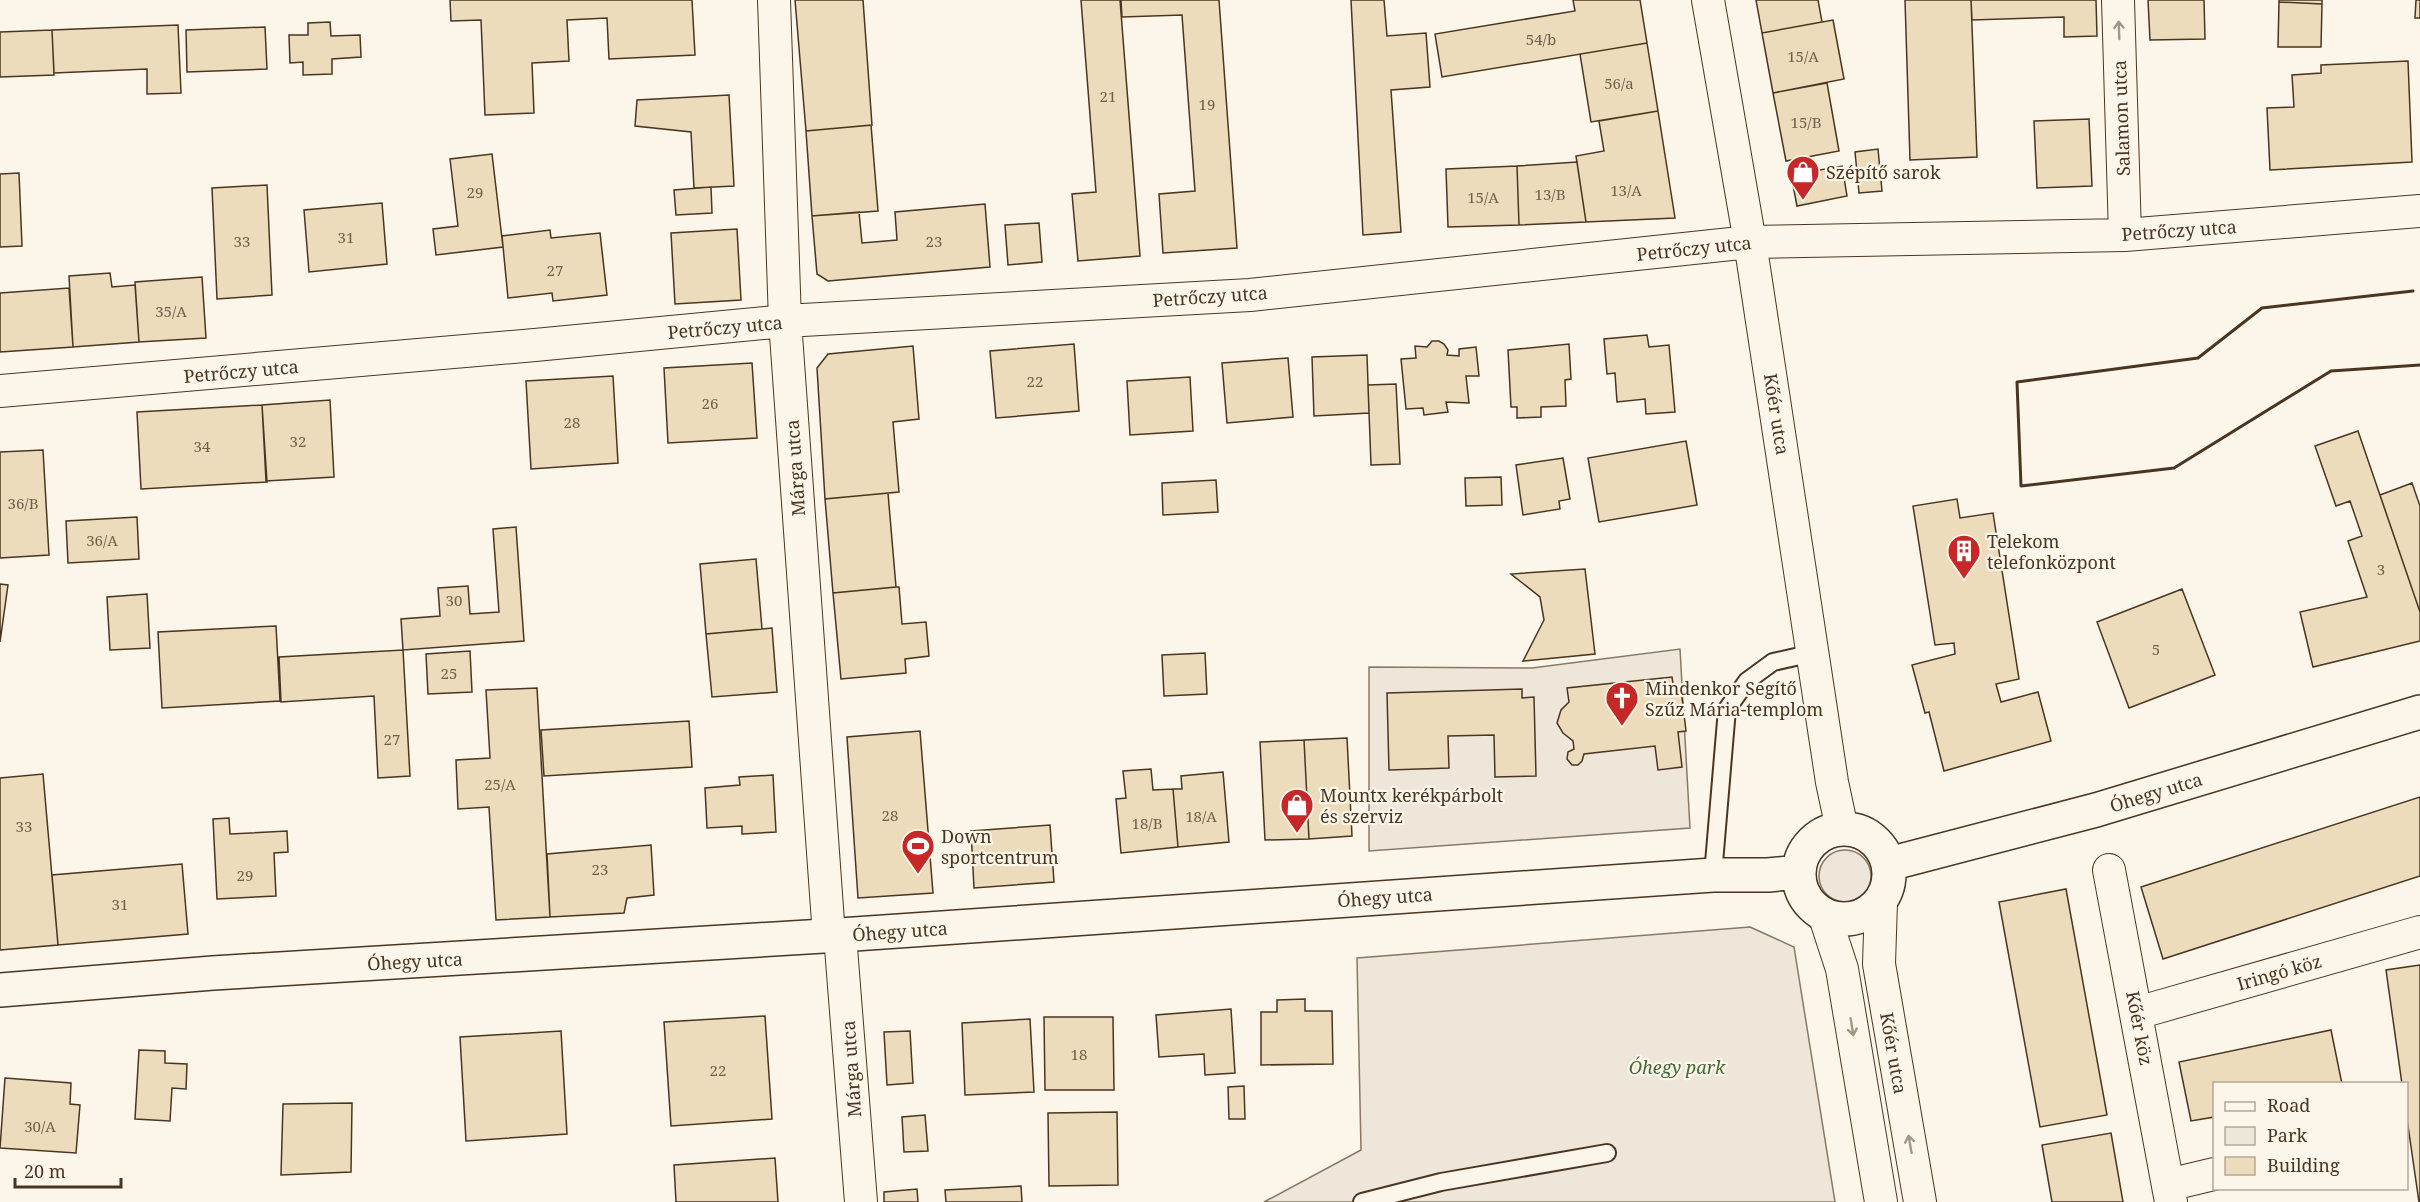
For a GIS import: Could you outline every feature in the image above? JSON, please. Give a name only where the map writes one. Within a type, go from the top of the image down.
[{"type":"street","name":"Márga utca","points":[[774,0],[785,321],[835,935],[861,1202]]},
{"type":"street","name":"Kőér utca","points":[[1708,0],[1750,242],[1832,782],[1842,829]]},
{"type":"street","name":"Salamon utca","points":[[2118,0],[2125,235]]},
{"type":"street","name":"Petrőczy utca","points":[[0,391],[785,321],[1250,295],[1750,242],[2125,235],[2420,211]]},
{"type":"street","name":"Óhegy utca","points":[[1889,864],[2096,810],[2420,712]]},
{"type":"street","points":[[1842,829],[1860,832],[1878,843],[1889,864],[1888,889],[1881,902],[1854,920],[1825,917],[1811,905],[1802,889],[1799,872],[1807,848],[1821,835],[1842,829]]},
{"type":"street","name":"Kőér köz","points":[[2109,870],[2170,1194],[2213,1174]]},
{"type":"street","name":"Óhegy utca","points":[[0,990],[213,973],[835,935],[1713,874],[1768,875],[1799,872]]},
{"type":"street","name":"Kőér utca","points":[[1881,902],[1879,964],[1920,1202]]},
{"type":"street","name":"Kőér utca","points":[[1825,917],[1842,969],[1881,1202]]},
{"type":"street","name":"Iringó köz","points":[[2137,1013],[2420,932]]},
{"type":"lane","points":[[1713,874],[1727,709],[1748,681],[1773,662],[1814,652]]},
{"type":"lane","points":[[1362,1202],[1441,1182],[1607,1153]]},
{"type":"green space","points":[[1680,649],[1690,828],[1369,851],[1369,667],[1532,668]]},
{"type":"green space","points":[[1840,850],[1850,850],[1860,854],[1867,861],[1871,876],[1867,891],[1860,898],[1850,902],[1840,902],[1830,898],[1823,891],[1819,881],[1819,871],[1823,861],[1830,854]]},
{"type":"green space","name":"Óhegy park","points":[[1750,927],[1794,947],[1835,1202],[1264,1202],[1361,1150],[1357,958]]},
{"type":"building","points":[[450,0],[692,0],[695,55],[609,59],[607,18],[567,20],[569,61],[532,63],[534,113],[485,115],[481,20],[451,21]]},
{"type":"building","points":[[795,0],[863,0],[872,125],[806,131]]},
{"type":"building","points":[[1081,0],[1120,0],[1140,256],[1078,261],[1072,194],[1096,192]]},
{"type":"building","points":[[1121,0],[1219,0],[1237,248],[1163,253],[1159,194],[1195,191],[1182,15],[1122,17]]},
{"type":"building","points":[[1351,0],[1384,0],[1387,36],[1426,33],[1430,87],[1391,90],[1401,232],[1363,235]]},
{"type":"building","points":[[1573,0],[1640,0],[1647,43],[1442,77],[1435,34],[1575,11]]},
{"type":"building","points":[[1756,0],[1818,0],[1822,22],[1762,33]]},
{"type":"building","points":[[1905,0],[1971,0],[1977,157],[1910,160]]},
{"type":"building","points":[[1971,0],[2096,0],[2097,36],[2064,37],[2064,17],[1972,20]]},
{"type":"building","points":[[2148,0],[2204,0],[2205,39],[2150,40]]},
{"type":"building","points":[[2279,0],[2322,0],[2322,4],[2279,2]]},
{"type":"building","points":[[2416,0],[2420,0],[2420,18],[2415,18]]},
{"type":"building","points":[[2279,2],[2322,4],[2321,47],[2278,47]]},
{"type":"building","points":[[1833,20],[1844,79],[1773,93],[1762,33]]},
{"type":"building","points":[[330,22],[331,36],[360,35],[361,57],[332,59],[332,74],[303,75],[303,62],[290,63],[289,35],[308,35],[308,23]]},
{"type":"building","points":[[178,25],[181,93],[147,94],[147,69],[54,73],[52,30]]},
{"type":"building","points":[[265,27],[267,69],[187,72],[186,30]]},
{"type":"building","points":[[52,30],[54,75],[0,77],[0,32]]},
{"type":"building","points":[[1647,43],[1658,111],[1591,122],[1580,54]]},
{"type":"building","points":[[2408,61],[2412,162],[2270,170],[2267,108],[2294,107],[2292,75],[2321,73],[2321,65]]},
{"type":"building","points":[[1827,83],[1839,151],[1786,161],[1773,93]]},
{"type":"building","points":[[729,95],[734,186],[694,188],[691,132],[635,126],[637,100]]},
{"type":"building","points":[[1658,111],[1675,218],[1586,222],[1576,156],[1604,151],[1599,121]]},
{"type":"building","points":[[2089,119],[2092,186],[2037,188],[2034,121]]},
{"type":"building","points":[[871,125],[878,211],[812,216],[806,131]]},
{"type":"building","points":[[1878,149],[1882,191],[1859,193],[1855,152]]},
{"type":"building","points":[[492,154],[503,247],[436,255],[433,229],[458,226],[450,159]]},
{"type":"building","points":[[1577,162],[1586,222],[1519,225],[1517,166]]},
{"type":"building","points":[[1517,166],[1519,225],[1448,227],[1446,169]]},
{"type":"building","points":[[1842,166],[1847,196],[1797,206],[1791,175]]},
{"type":"building","points":[[19,173],[22,246],[0,247],[0,174]]},
{"type":"building","points":[[267,185],[272,295],[217,299],[212,188]]},
{"type":"building","points":[[711,187],[712,213],[676,215],[674,190]]},
{"type":"building","points":[[382,203],[387,264],[309,272],[304,210]]},
{"type":"building","points":[[985,204],[990,267],[828,281],[817,274],[812,216],[859,212],[862,243],[897,240],[895,212]]},
{"type":"building","points":[[1039,223],[1042,262],[1008,265],[1005,225]]},
{"type":"building","points":[[737,229],[741,300],[675,304],[671,233]]},
{"type":"building","points":[[550,230],[551,238],[600,233],[607,295],[553,301],[552,293],[508,298],[502,236]]},
{"type":"building","points":[[110,273],[112,287],[135,285],[139,342],[73,347],[69,276]]},
{"type":"building","points":[[202,277],[206,338],[139,342],[135,282]]},
{"type":"building","points":[[69,288],[73,347],[0,352],[0,293]]},
{"type":"building","points":[[1647,335],[1649,347],[1669,345],[1675,412],[1646,414],[1645,399],[1617,402],[1615,373],[1607,374],[1604,339]]},
{"type":"building","points":[[1432,341],[1444,344],[1448,350],[1447,355],[1459,356],[1459,349],[1476,347],[1479,376],[1466,376],[1469,403],[1446,402],[1448,412],[1424,415],[1423,408],[1406,409],[1401,359],[1416,358],[1415,346],[1427,347]]},
{"type":"building","points":[[1074,344],[1079,411],[996,418],[990,351]]},
{"type":"building","points":[[1569,344],[1571,379],[1565,380],[1566,406],[1541,407],[1541,417],[1517,418],[1517,407],[1511,407],[1508,350]]},
{"type":"building","points":[[913,346],[919,419],[893,422],[899,492],[825,499],[817,368],[828,354]]},
{"type":"building","points":[[1367,355],[1369,413],[1314,416],[1312,357]]},
{"type":"building","points":[[1288,358],[1293,417],[1227,423],[1222,363]]},
{"type":"building","points":[[752,363],[757,438],[668,443],[664,368]]},
{"type":"building","points":[[613,376],[618,463],[531,469],[526,381]]},
{"type":"building","points":[[1190,377],[1193,431],[1130,435],[1127,381]]},
{"type":"building","points":[[1396,384],[1400,464],[1371,465],[1368,385]]},
{"type":"building","points":[[330,400],[334,477],[266,481],[262,405]]},
{"type":"building","points":[[262,405],[267,482],[141,489],[137,412]]},
{"type":"building","points":[[2358,431],[2420,612],[2420,641],[2313,667],[2300,612],[2367,597],[2348,541],[2362,536],[2350,501],[2336,506],[2315,446]]},
{"type":"building","points":[[1686,441],[1697,505],[1599,522],[1588,458]]},
{"type":"building","points":[[43,450],[49,555],[0,558],[0,452]]},
{"type":"building","points":[[1563,458],[1570,499],[1559,501],[1560,509],[1523,515],[1516,465]]},
{"type":"building","points":[[1501,477],[1502,505],[1466,506],[1465,478]]},
{"type":"building","points":[[1216,480],[1218,512],[1163,515],[1162,483]]},
{"type":"building","points":[[2412,483],[2420,506],[2420,612],[2380,495]]},
{"type":"building","points":[[888,493],[896,587],[833,593],[825,499]]},
{"type":"building","name":"Telekom telefonközpont","points":[[1957,499],[1960,518],[1993,513],[2019,679],[1996,684],[2001,702],[2038,692],[2051,741],[1944,771],[1929,712],[1925,713],[1912,665],[1955,654],[1954,643],[1935,645],[1913,506]]},
{"type":"building","points":[[137,517],[139,559],[68,563],[66,521]]},
{"type":"building","points":[[516,527],[524,641],[403,650],[401,619],[440,616],[438,588],[468,586],[470,614],[499,612],[493,529]]},
{"type":"building","points":[[756,559],[762,629],[706,634],[700,564]]},
{"type":"building","points":[[1585,569],[1595,654],[1523,661],[1544,620],[1540,597],[1511,574]]},
{"type":"building","points":[[0,584],[8,585],[0,642]]},
{"type":"building","points":[[899,587],[902,624],[926,622],[929,656],[905,659],[906,673],[841,679],[833,593]]},
{"type":"building","points":[[2182,589],[2215,675],[2129,708],[2097,622]]},
{"type":"building","points":[[147,594],[150,648],[110,650],[107,597]]},
{"type":"building","points":[[276,626],[280,701],[162,708],[158,632]]},
{"type":"building","points":[[772,628],[777,692],[712,697],[706,634]]},
{"type":"building","points":[[403,650],[410,776],[378,778],[374,696],[281,702],[279,657]]},
{"type":"building","points":[[470,651],[472,692],[428,694],[426,654]]},
{"type":"building","points":[[1205,653],[1207,694],[1164,696],[1162,655]]},
{"type":"building","name":"Mindenkor Segítő Szűz Mária-templom","points":[[1672,677],[1674,690],[1681,689],[1686,731],[1678,732],[1682,767],[1658,770],[1655,746],[1584,754],[1578,765],[1572,765],[1567,759],[1568,752],[1574,749],[1573,741],[1563,733],[1557,723],[1561,710],[1569,702],[1567,688]]},
{"type":"building","points":[[537,688],[550,917],[496,920],[489,807],[458,809],[456,760],[490,758],[486,690]]},
{"type":"building","points":[[1522,689],[1522,698],[1534,697],[1536,776],[1495,777],[1494,735],[1448,736],[1449,768],[1389,770],[1387,693]]},
{"type":"building","points":[[689,721],[692,767],[544,776],[541,730]]},
{"type":"building","points":[[920,731],[933,893],[858,898],[847,737]]},
{"type":"building","points":[[1347,738],[1352,836],[1309,839],[1304,740]]},
{"type":"building","points":[[1304,740],[1309,839],[1265,840],[1260,742]]},
{"type":"building","points":[[1151,769],[1153,790],[1173,789],[1178,847],[1121,853],[1116,799],[1126,798],[1123,771]]},
{"type":"building","points":[[1223,772],[1229,842],[1178,847],[1173,789],[1182,789],[1181,776]]},
{"type":"building","points":[[43,774],[58,945],[0,950],[0,778]]},
{"type":"building","points":[[773,775],[776,832],[742,834],[742,826],[707,828],[705,788],[740,785],[739,777]]},
{"type":"building","points":[[2420,797],[2420,876],[2163,959],[2141,887]]},
{"type":"building","points":[[229,818],[230,834],[287,831],[288,852],[274,853],[276,896],[217,899],[213,819]]},
{"type":"building","points":[[1050,825],[1054,882],[974,888],[971,831]]},
{"type":"building","points":[[651,845],[654,895],[627,898],[624,913],[550,917],[547,854]]},
{"type":"building","points":[[182,864],[188,934],[58,945],[52,875]]},
{"type":"building","points":[[2066,889],[2107,1115],[2040,1127],[1999,902]]},
{"type":"building","points":[[2420,965],[2420,1202],[2408,1126],[2408,1082],[2402,1082],[2386,970]]},
{"type":"building","points":[[1305,999],[1305,1011],[1332,1011],[1333,1064],[1261,1065],[1261,1012],[1277,1012],[1277,1000]]},
{"type":"building","points":[[1231,1009],[1235,1073],[1205,1075],[1204,1054],[1159,1057],[1156,1015]]},
{"type":"building","points":[[765,1016],[772,1119],[671,1126],[664,1022]]},
{"type":"building","points":[[1044,1017],[1113,1017],[1114,1090],[1045,1090]]},
{"type":"building","points":[[1030,1019],[1034,1092],[965,1095],[962,1023]]},
{"type":"building","points":[[2331,1030],[2342,1082],[2213,1082],[2213,1117],[2191,1121],[2179,1062]]},
{"type":"building","points":[[561,1031],[567,1134],[466,1141],[460,1037]]},
{"type":"building","points":[[910,1031],[913,1083],[887,1085],[884,1032]]},
{"type":"building","points":[[139,1050],[165,1051],[165,1063],[187,1064],[186,1089],[172,1088],[170,1121],[135,1119]]},
{"type":"building","points":[[5,1078],[71,1083],[70,1104],[80,1105],[76,1153],[0,1148]]},
{"type":"building","points":[[1244,1086],[1245,1119],[1229,1119],[1228,1087]]},
{"type":"building","points":[[352,1103],[351,1172],[281,1175],[283,1104]]},
{"type":"building","points":[[1117,1112],[1118,1185],[1049,1186],[1048,1113]]},
{"type":"building","points":[[925,1115],[928,1151],[904,1152],[902,1117]]},
{"type":"building","points":[[2111,1133],[2123,1202],[2052,1202],[2042,1145]]},
{"type":"building","points":[[775,1158],[778,1202],[676,1202],[674,1165]]},
{"type":"building","points":[[1021,1186],[1022,1202],[946,1202],[945,1190]]},
{"type":"building","points":[[917,1189],[918,1202],[884,1202],[884,1192]]},
{"type":"wall","points":[[2413,291],[2262,308],[2198,358],[2017,382],[2021,486],[2174,468],[2331,371],[2420,365]]},
{"type":"place","name":"Szépítő sarok","points":[[1803,201]]},
{"type":"place","name":"Telekom telefonközpont","points":[[1964,580]]},
{"type":"place","name":"Mindenkor Segítő Szűz Mária-templom","points":[[1622,727]]},
{"type":"place","name":"Mountx kerékpárbolt és szerviz","points":[[1297,834]]},
{"type":"place","name":"Down sportcentrum","points":[[918,875]]}]
